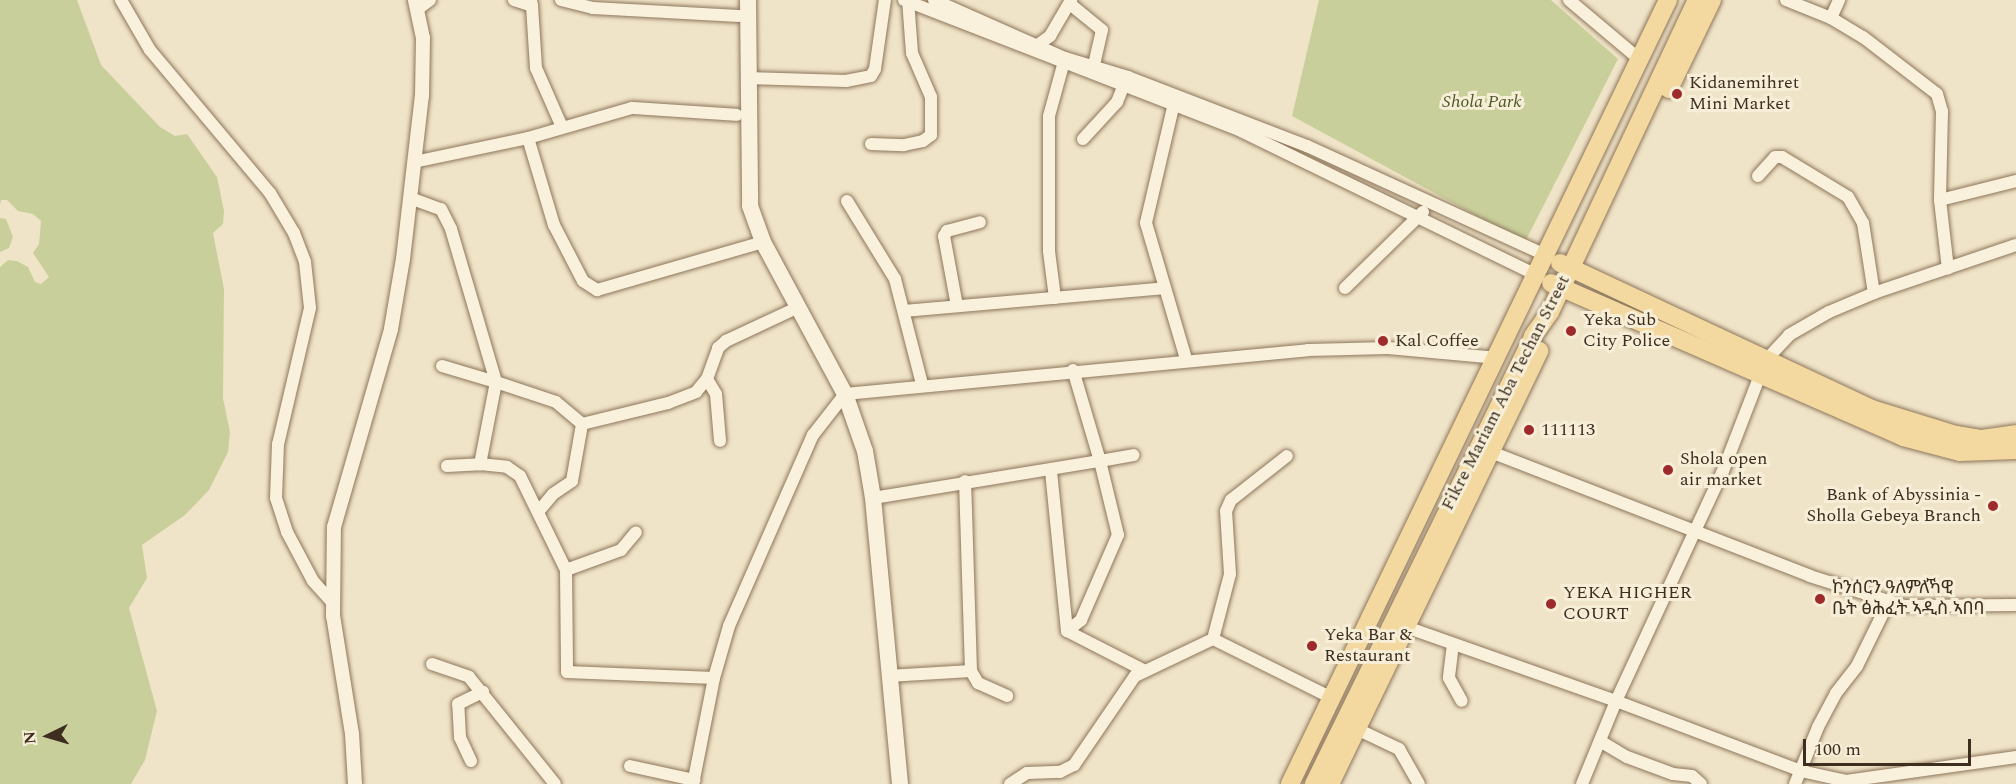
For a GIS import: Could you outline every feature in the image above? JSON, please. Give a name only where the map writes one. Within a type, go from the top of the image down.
[{"type":"main road","points":[[748,0],[748,189],[759,244],[841,398],[865,451],[873,498],[888,676],[890,784]]},
{"type":"main road","name":"Fikre Mariam Aba Techan Street","points":[[1290,784],[1498,358],[1668,0]]},
{"type":"main road","name":"Fikre Mariam Aba Techan Street","points":[[1314,784],[1400,621],[1533,336],[1550,312],[1697,0]]},
{"type":"main road","points":[[1596,212],[1614,199],[1713,0]]},
{"type":"main road","points":[[739,8],[737,115],[742,207],[790,311],[841,398],[858,468],[867,526],[890,740],[900,784]]},
{"type":"main road","points":[[1545,255],[1763,367],[1936,448],[1960,452],[2016,450]]},
{"type":"main road","points":[[1536,275],[1560,287],[1763,367],[1924,427],[1982,439],[2016,434]]},
{"type":"main road","points":[[1330,784],[1357,729],[1400,621],[1491,452],[1543,342],[1550,312]]},
{"type":"main road","points":[[1376,608],[1400,621]]},
{"type":"street","points":[[121,0],[150,50],[270,193],[294,233],[305,262],[310,308],[278,444],[276,498],[287,532],[313,581],[332,602]]},
{"type":"street","points":[[355,784],[352,734],[332,602],[334,527],[391,329],[422,96],[423,38],[417,4],[430,0]]},
{"type":"street","points":[[514,0],[531,3],[536,68],[562,127]]},
{"type":"street","points":[[561,0],[593,8],[739,8]]},
{"type":"street","points":[[747,78],[846,81],[871,76],[885,0]]},
{"type":"street","points":[[934,0],[948,3],[1039,44],[1064,61],[1094,66],[1126,82]]},
{"type":"street","points":[[1569,0],[1639,59]]},
{"type":"street","points":[[1786,0],[1831,18],[1899,62],[1937,94],[1942,111],[1940,200],[1948,269]]},
{"type":"street","points":[[1831,18],[1839,0]]},
{"type":"street","points":[[871,144],[904,145],[923,141],[931,135],[931,97],[912,53],[907,1],[1064,61],[1307,146],[1430,205],[1545,255]]},
{"type":"street","points":[[1039,44],[1050,36],[1071,2],[1102,30],[1094,66]]},
{"type":"street","points":[[1055,298],[1049,251],[1049,116],[1064,61]]},
{"type":"street","points":[[1083,139],[1117,102],[1126,82]]},
{"type":"street","points":[[1175,101],[1419,216],[1536,275]]},
{"type":"street","points":[[1175,101],[1146,223],[1186,359]]},
{"type":"street","points":[[414,162],[528,138],[642,107],[737,115]]},
{"type":"street","points":[[528,138],[554,225],[589,288],[597,290],[759,244]]},
{"type":"street","points":[[1758,176],[1775,157],[1782,157],[1848,197],[1863,223],[1874,293]]},
{"type":"street","points":[[1940,200],[2016,181]]},
{"type":"street","points":[[410,198],[441,209],[452,230],[496,382],[480,464]]},
{"type":"street","points":[[848,201],[884,256],[904,311],[922,384]]},
{"type":"street","points":[[1345,288],[1430,205]]},
{"type":"street","points":[[957,306],[944,236],[947,231],[980,222]]},
{"type":"street","points":[[1582,784],[1616,701],[1695,530],[1763,367],[1789,336],[1874,293],[2016,245]]},
{"type":"street","points":[[904,311],[1166,288]]},
{"type":"street","points":[[582,424],[686,397],[707,379],[714,356],[726,341],[790,311]]},
{"type":"street","points":[[630,766],[694,782],[714,678],[742,596],[813,435],[841,398],[922,384],[1186,359],[1388,348],[1498,358]]},
{"type":"street","points":[[442,366],[556,402],[582,424]]},
{"type":"street","points":[[1067,631],[1081,620],[1118,536],[1100,461],[1072,370]]},
{"type":"street","points":[[707,379],[716,394],[720,441]]},
{"type":"street","points":[[538,512],[553,494],[572,481],[582,424]]},
{"type":"street","points":[[1491,452],[1810,576],[1904,606],[2016,605]]},
{"type":"street","points":[[873,498],[965,481],[1051,471],[1133,455]]},
{"type":"street","points":[[1213,639],[1230,574],[1226,511],[1231,500],[1287,456]]},
{"type":"street","points":[[447,466],[480,464],[514,470],[538,512],[566,570],[567,672],[714,678]]},
{"type":"street","points":[[1051,471],[1067,631]]},
{"type":"street","points":[[965,481],[971,671],[978,683],[1007,696]]},
{"type":"street","points":[[566,570],[621,550],[636,532]]},
{"type":"street","points":[[1795,784],[1818,727],[1836,693],[1857,666],[1889,601]]},
{"type":"street","points":[[1400,621],[1454,644],[1616,701],[1801,771],[1846,783],[2016,757]]},
{"type":"street","points":[[1067,631],[1145,671]]},
{"type":"street","points":[[1010,784],[1028,773],[1060,772],[1074,765],[1125,688],[1145,671],[1213,639]]},
{"type":"street","points":[[1213,639],[1332,698]]},
{"type":"street","points":[[1454,644],[1449,678],[1462,701]]},
{"type":"street","points":[[432,664],[469,677],[483,692],[495,713],[555,784]]},
{"type":"street","points":[[888,676],[971,671]]},
{"type":"street","points":[[471,761],[460,737],[458,704],[483,692]]},
{"type":"street","points":[[1357,729],[1399,749],[1419,784]]},
{"type":"street","points":[[1600,741],[1627,757],[1673,774],[1692,776],[1701,784]]},
{"type":"street","points":[[1924,770],[1925,784]]},
{"type":"green space","points":[[0,0],[77,0],[101,65],[160,127],[175,136],[187,134],[217,177],[224,211],[223,224],[213,233],[224,289],[223,398],[230,432],[228,452],[209,490],[185,515],[142,545],[147,578],[129,608],[157,711],[145,760],[131,784],[0,784],[0,267],[8,260],[17,261],[28,267],[35,282],[41,284],[49,277],[33,253],[39,244],[41,221],[33,214],[18,211],[7,200],[1,200],[0,205]]},
{"type":"green space","name":"Shola Park","points":[[1319,0],[1551,0],[1618,59],[1525,242],[1292,116]]},
{"type":"green space","points":[[0,218],[6,219],[13,237],[9,248],[0,252]]},
{"type":"place","name":"Kidanemihret Mini Market","points":[[1677,94]]},
{"type":"place","name":"Yeka Sub City Police","points":[[1571,331]]},
{"type":"place","name":"Kal Coffee","points":[[1383,341]]},
{"type":"place","name":"111113","points":[[1529,430]]},
{"type":"place","name":"Shola open air market","points":[[1668,470]]},
{"type":"place","name":"Bank of Abyssinia - Sholla Gebeya Branch","points":[[1993,506]]},
{"type":"place","name":"ኮንሰርን ዓለምለኻዊ ቤት ፅሕፈት ኣዲስ ኣበባ","points":[[1820,599]]},
{"type":"place","name":"YEKA HIGHER COURT","points":[[1551,604]]},
{"type":"place","name":"Yeka Bar & Restaurant","points":[[1312,646]]}]
